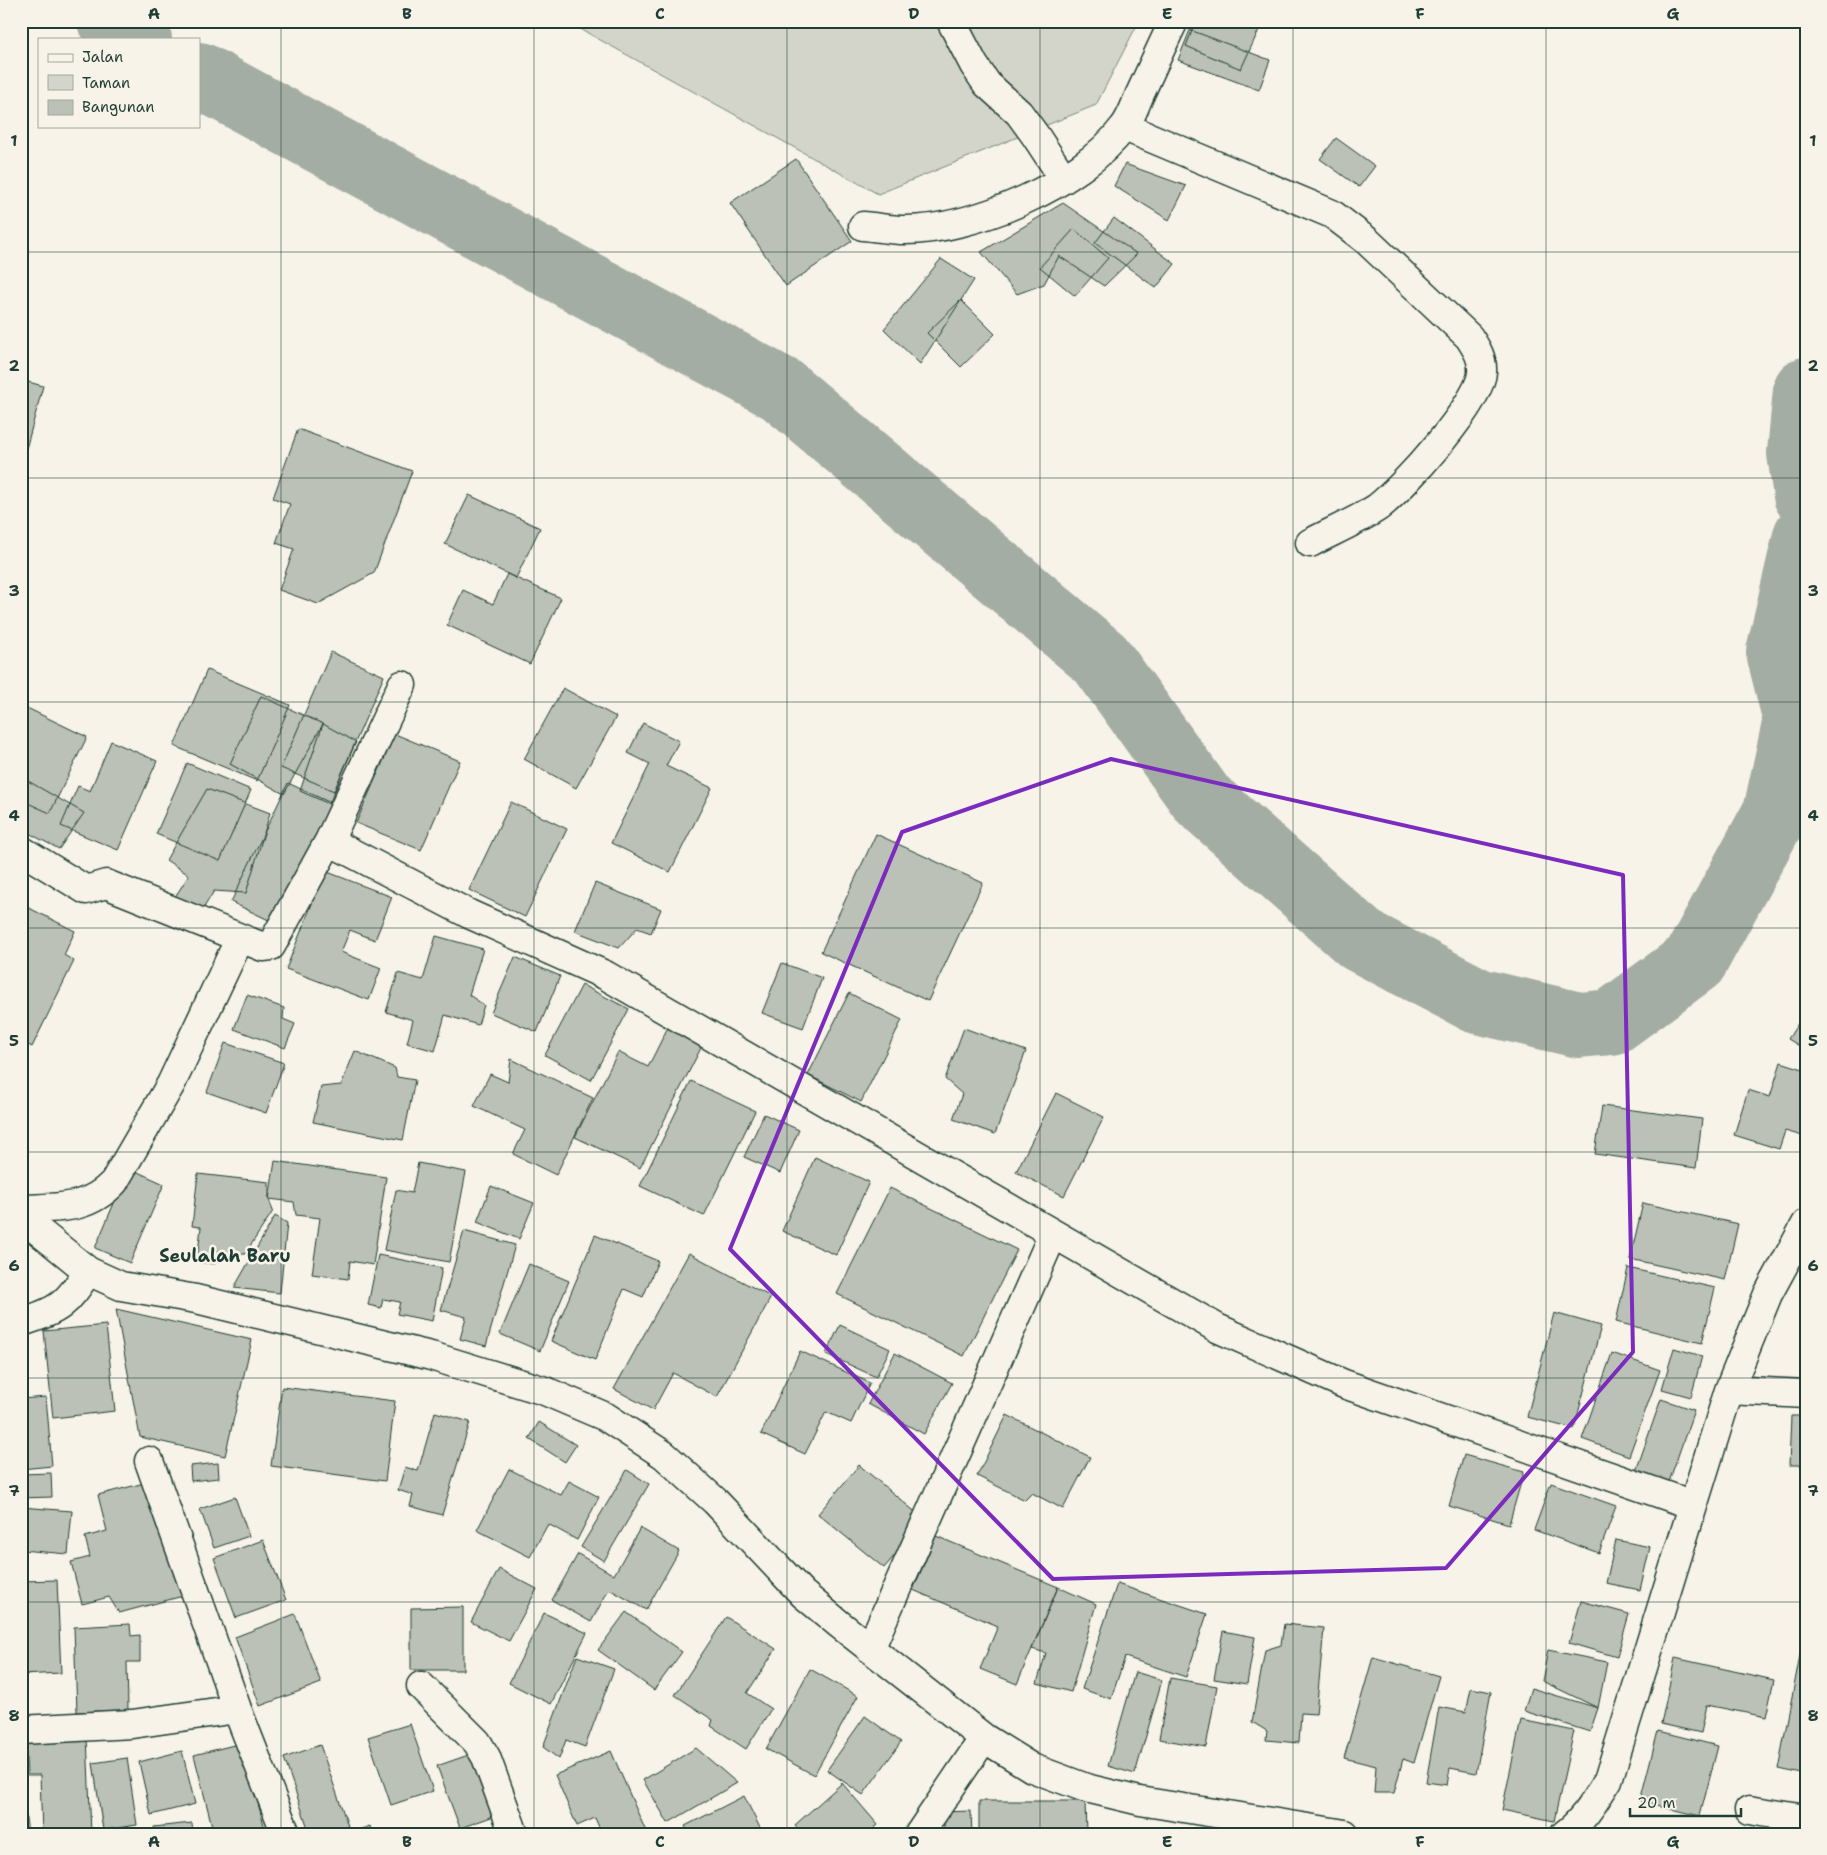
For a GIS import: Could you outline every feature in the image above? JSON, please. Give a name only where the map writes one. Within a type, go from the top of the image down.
[{"type":"street","points":[[951,21],[974,65],[987,84],[1019,112],[1064,180]]},
{"type":"street","points":[[863,226],[905,230],[956,224],[1048,190],[1084,167],[1111,143],[1125,127],[1174,21]]},
{"type":"street","points":[[1125,127],[1332,214],[1366,240],[1462,330],[1469,337],[1480,356],[1482,370],[1480,383],[1471,401],[1407,480],[1378,507],[1310,543]]},
{"type":"street","points":[[21,850],[86,890],[106,884],[240,938],[264,947],[271,946],[329,841],[402,685]]},
{"type":"street","points":[[329,841],[469,914],[605,975],[1217,1328],[1344,1384],[1693,1505]]},
{"type":"street","points":[[21,1209],[78,1205],[94,1199],[105,1192],[114,1182],[171,1084],[240,938]]},
{"type":"street","points":[[21,1216],[88,1271],[121,1286],[196,1299],[430,1356],[545,1392],[606,1417],[664,1455],[715,1501],[803,1594],[984,1738],[1032,1768],[1086,1788],[1140,1801],[1345,1834]]},
{"type":"street","points":[[1565,1834],[1575,1826],[1589,1821],[1608,1780],[1729,1390],[1768,1294],[1806,1224]]},
{"type":"street","points":[[870,1649],[1053,1234]]},
{"type":"street","points":[[21,1322],[50,1312],[63,1305],[88,1271]]},
{"type":"street","points":[[1729,1390],[1806,1394]]},
{"type":"street","points":[[149,1461],[237,1709],[286,1834]]},
{"type":"street","points":[[421,1686],[477,1742],[486,1757],[514,1834]]},
{"type":"street","points":[[21,1730],[132,1724],[237,1709]]},
{"type":"street","points":[[919,1834],[984,1738]]},
{"type":"street","points":[[1749,1810],[1806,1819]]},
{"type":"highlighted area","points":[[1111,759],[1623,875],[1633,1352],[1446,1568],[1053,1579],[730,1249],[902,832]]},
{"type":"green space","points":[[566,21],[1139,21],[1096,105],[878,194]]},
{"type":"building","points":[[1196,21],[1263,21],[1241,69],[1186,46]]},
{"type":"building","points":[[1190,30],[1270,60],[1259,90],[1178,60]]},
{"type":"building","points":[[1336,138],[1375,166],[1359,187],[1320,159]]},
{"type":"building","points":[[796,159],[852,241],[786,286],[730,203]]},
{"type":"building","points":[[1125,164],[1186,186],[1169,220],[1114,186]]},
{"type":"building","points":[[21,201],[28,251],[21,252]]},
{"type":"building","points":[[1063,203],[1137,254],[1104,286],[1059,256],[1044,284],[1017,294],[981,252]]},
{"type":"building","points":[[1114,218],[1175,264],[1156,288],[1095,243]]},
{"type":"building","points":[[1074,229],[1108,258],[1075,296],[1040,267]]},
{"type":"building","points":[[941,259],[974,280],[920,364],[884,329]]},
{"type":"building","points":[[961,300],[995,334],[961,367],[927,333]]},
{"type":"building","points":[[21,380],[43,386],[26,449],[21,448]]},
{"type":"building","points":[[298,429],[412,471],[374,573],[318,604],[279,590],[294,549],[276,543],[290,504],[273,498]]},
{"type":"building","points":[[469,495],[540,528],[516,578],[445,544]]},
{"type":"building","points":[[507,574],[561,598],[530,664],[447,625],[463,590],[493,604]]},
{"type":"building","points":[[331,652],[384,676],[334,791],[281,768]]},
{"type":"building","points":[[207,670],[290,705],[257,781],[174,746]]},
{"type":"building","points":[[563,688],[616,717],[576,788],[524,759]]},
{"type":"building","points":[[261,696],[323,724],[284,794],[230,764]]},
{"type":"building","points":[[27,708],[87,737],[50,813],[21,800],[21,719]]},
{"type":"building","points":[[643,723],[679,741],[666,766],[712,788],[670,872],[611,843],[650,764],[628,753]]},
{"type":"building","points":[[323,724],[356,742],[329,804],[300,791]]},
{"type":"building","points":[[395,734],[460,761],[421,850],[356,823]]},
{"type":"building","points":[[111,741],[157,761],[118,850],[61,826],[78,786],[90,791]]},
{"type":"building","points":[[187,763],[251,790],[220,861],[156,834]]},
{"type":"building","points":[[21,777],[84,813],[59,849],[21,829]]},
{"type":"building","points":[[288,783],[333,804],[275,923],[231,902]]},
{"type":"building","points":[[207,789],[270,813],[246,893],[214,891],[203,909],[175,897],[189,875],[166,860]]},
{"type":"building","points":[[511,802],[567,829],[525,917],[469,890]]},
{"type":"building","points":[[876,834],[983,883],[928,1001],[821,952]]},
{"type":"building","points":[[325,871],[392,897],[375,940],[350,930],[341,952],[381,968],[369,1000],[286,969]]},
{"type":"building","points":[[595,883],[661,909],[651,933],[637,928],[619,948],[575,931]]},
{"type":"building","points":[[21,904],[75,931],[64,955],[74,961],[32,1047],[21,1041]]},
{"type":"building","points":[[436,936],[483,949],[469,995],[484,1005],[478,1025],[445,1015],[435,1051],[407,1043],[413,1020],[386,1012],[398,973],[423,980]]},
{"type":"building","points":[[515,957],[560,976],[537,1032],[491,1013]]},
{"type":"building","points":[[782,963],[822,978],[803,1028],[762,1013]]},
{"type":"building","points":[[582,985],[629,1009],[591,1080],[545,1055]]},
{"type":"building","points":[[849,993],[902,1020],[861,1102],[808,1075]]},
{"type":"building","points":[[247,995],[284,1008],[283,1019],[295,1024],[285,1048],[234,1029]]},
{"type":"building","points":[[1806,1011],[1806,1050],[1788,1039]]},
{"type":"building","points":[[669,1025],[704,1042],[640,1168],[575,1137],[618,1052],[648,1067]]},
{"type":"building","points":[[964,1028],[1026,1051],[995,1134],[953,1119],[962,1094],[945,1079]]},
{"type":"building","points":[[225,1043],[284,1063],[266,1113],[207,1092]]},
{"type":"building","points":[[355,1051],[395,1068],[397,1077],[415,1080],[403,1140],[313,1122],[321,1087],[341,1085]]},
{"type":"building","points":[[511,1059],[593,1098],[556,1175],[513,1154],[525,1130],[474,1106],[490,1074],[508,1082]]},
{"type":"building","points":[[1781,1062],[1806,1070],[1806,1137],[1785,1131],[1779,1149],[1734,1135],[1748,1090],[1770,1097]]},
{"type":"building","points":[[691,1081],[755,1111],[704,1216],[640,1186]]},
{"type":"building","points":[[1056,1093],[1104,1117],[1064,1196],[1016,1172]]},
{"type":"building","points":[[1602,1106],[1702,1119],[1696,1168],[1595,1154]]},
{"type":"building","points":[[764,1114],[799,1130],[780,1173],[744,1157]]},
{"type":"building","points":[[815,1157],[869,1182],[836,1255],[782,1231]]},
{"type":"building","points":[[275,1161],[386,1177],[373,1265],[350,1261],[348,1279],[312,1274],[320,1218],[296,1215],[294,1202],[269,1199]]},
{"type":"building","points":[[418,1163],[466,1172],[449,1262],[384,1250],[396,1190],[412,1193]]},
{"type":"building","points":[[129,1168],[164,1184],[130,1263],[95,1248]]},
{"type":"building","points":[[198,1174],[269,1182],[269,1199],[273,1211],[245,1254],[217,1251],[215,1264],[197,1262],[201,1227],[192,1226]]},
{"type":"building","points":[[491,1186],[534,1203],[519,1239],[477,1222]]},
{"type":"building","points":[[890,1188],[1017,1250],[964,1356],[837,1294]]},
{"type":"building","points":[[1643,1203],[1738,1224],[1725,1280],[1630,1259]]},
{"type":"building","points":[[275,1216],[287,1223],[280,1293],[234,1288]]},
{"type":"building","points":[[464,1231],[515,1245],[486,1346],[460,1339],[466,1317],[441,1310]]},
{"type":"building","points":[[595,1235],[658,1261],[643,1297],[624,1289],[595,1360],[551,1341]]},
{"type":"building","points":[[689,1253],[771,1297],[717,1397],[673,1373],[653,1410],[614,1389]]},
{"type":"building","points":[[378,1255],[442,1268],[432,1321],[397,1314],[400,1302],[383,1299],[381,1308],[368,1305]]},
{"type":"building","points":[[529,1264],[569,1281],[540,1351],[500,1334]]},
{"type":"building","points":[[1628,1268],[1715,1288],[1702,1343],[1616,1322]]},
{"type":"building","points":[[116,1309],[252,1340],[225,1456],[140,1437]]},
{"type":"building","points":[[1554,1313],[1601,1326],[1574,1429],[1527,1417]]},
{"type":"building","points":[[106,1325],[115,1411],[53,1418],[44,1331]]},
{"type":"building","points":[[840,1325],[890,1349],[876,1377],[826,1354]]},
{"type":"building","points":[[1674,1348],[1702,1356],[1691,1397],[1662,1389]]},
{"type":"building","points":[[800,1351],[870,1383],[851,1423],[826,1412],[805,1454],[761,1434]]},
{"type":"building","points":[[895,1353],[952,1383],[924,1434],[868,1404]]},
{"type":"building","points":[[1612,1353],[1660,1370],[1629,1456],[1582,1439]]},
{"type":"building","points":[[282,1387],[395,1401],[385,1481],[271,1466]]},
{"type":"building","points":[[46,1397],[52,1466],[21,1469],[21,1399]]},
{"type":"building","points":[[1661,1399],[1694,1410],[1669,1482],[1636,1471]]},
{"type":"building","points":[[435,1412],[470,1422],[442,1515],[410,1506],[413,1495],[398,1490],[405,1467],[418,1471]]},
{"type":"building","points":[[1007,1415],[1090,1457],[1063,1509],[1032,1493],[1025,1500],[977,1476]]},
{"type":"building","points":[[1791,1416],[1806,1416],[1806,1465],[1789,1465]]},
{"type":"building","points":[[539,1422],[576,1445],[565,1462],[529,1439]]},
{"type":"building","points":[[1464,1455],[1524,1472],[1509,1524],[1449,1506]]},
{"type":"building","points":[[218,1463],[219,1478],[191,1481],[190,1466]]},
{"type":"building","points":[[859,1465],[925,1520],[884,1568],[818,1514]]},
{"type":"building","points":[[509,1469],[561,1495],[569,1481],[599,1497],[577,1540],[548,1524],[530,1557],[477,1530]]},
{"type":"building","points":[[627,1470],[649,1484],[604,1561],[581,1547]]},
{"type":"building","points":[[51,1473],[52,1497],[21,1498],[21,1474]]},
{"type":"building","points":[[152,1481],[183,1596],[119,1613],[109,1597],[82,1604],[71,1562],[90,1557],[85,1537],[107,1531],[98,1495]]},
{"type":"building","points":[[1551,1483],[1616,1506],[1599,1553],[1534,1530]]},
{"type":"building","points":[[235,1497],[249,1536],[214,1548],[200,1509]]},
{"type":"building","points":[[21,1507],[72,1511],[68,1554],[21,1550]]},
{"type":"building","points":[[640,1528],[679,1551],[646,1610],[609,1589],[591,1622],[552,1600],[578,1554],[614,1575]]},
{"type":"building","points":[[936,1536],[1058,1587],[1017,1684],[980,1669],[998,1626],[913,1590]]},
{"type":"building","points":[[263,1540],[286,1600],[236,1618],[214,1558]]},
{"type":"building","points":[[1616,1540],[1650,1547],[1640,1590],[1606,1583]]},
{"type":"building","points":[[499,1569],[537,1589],[509,1641],[471,1622]]},
{"type":"building","points":[[57,1580],[61,1673],[21,1675],[21,1581]]},
{"type":"building","points":[[1117,1584],[1207,1614],[1186,1677],[1125,1657],[1111,1699],[1082,1689]]},
{"type":"building","points":[[1058,1587],[1096,1604],[1071,1692],[1037,1683],[1046,1653],[1032,1649]]},
{"type":"building","points":[[1581,1601],[1629,1614],[1617,1657],[1569,1643]]},
{"type":"building","points":[[463,1607],[463,1670],[411,1670],[411,1608]]},
{"type":"building","points":[[626,1612],[682,1652],[654,1690],[598,1650]]},
{"type":"building","points":[[544,1613],[587,1633],[551,1704],[509,1683]]},
{"type":"building","points":[[295,1614],[321,1683],[260,1706],[235,1637]]},
{"type":"building","points":[[726,1617],[776,1649],[747,1693],[771,1709],[746,1749],[711,1726],[713,1720],[675,1695]]},
{"type":"building","points":[[130,1624],[131,1636],[140,1635],[140,1662],[127,1662],[128,1710],[77,1712],[74,1627]]},
{"type":"building","points":[[1284,1624],[1324,1628],[1316,1714],[1301,1713],[1299,1743],[1266,1740],[1267,1731],[1252,1722],[1265,1650],[1281,1645]]},
{"type":"building","points":[[1223,1631],[1255,1637],[1247,1684],[1214,1679]]},
{"type":"building","points":[[1548,1650],[1607,1662],[1598,1708],[1542,1681]]},
{"type":"building","points":[[1801,1650],[1806,1651],[1806,1775],[1778,1769]]},
{"type":"building","points":[[577,1656],[614,1669],[585,1747],[566,1740],[559,1759],[543,1747]]},
{"type":"building","points":[[1373,1657],[1439,1676],[1414,1763],[1403,1759],[1394,1793],[1374,1793],[1376,1766],[1344,1758]]},
{"type":"building","points":[[1675,1658],[1774,1680],[1766,1717],[1707,1705],[1701,1733],[1661,1724]]},
{"type":"building","points":[[810,1669],[858,1696],[814,1775],[766,1749]]},
{"type":"building","points":[[1135,1672],[1162,1680],[1135,1774],[1108,1766]]},
{"type":"building","points":[[1170,1678],[1217,1686],[1206,1747],[1159,1739]]},
{"type":"building","points":[[1471,1688],[1491,1692],[1476,1773],[1450,1768],[1447,1785],[1426,1782],[1439,1707],[1466,1712]]},
{"type":"building","points":[[1531,1688],[1598,1708],[1590,1732],[1524,1711]]},
{"type":"building","points":[[865,1716],[901,1742],[863,1795],[827,1770]]},
{"type":"building","points":[[1521,1720],[1574,1731],[1554,1821],[1502,1810]]},
{"type":"building","points":[[410,1724],[433,1791],[391,1805],[368,1737]]},
{"type":"building","points":[[1658,1731],[1718,1746],[1700,1816],[1640,1801]]},
{"type":"building","points":[[87,1736],[91,1834],[42,1834],[40,1775],[27,1775],[25,1739]]},
{"type":"building","points":[[242,1743],[266,1833],[214,1834],[194,1755]]},
{"type":"building","points":[[320,1745],[348,1826],[326,1834],[310,1834],[284,1758]]},
{"type":"building","points":[[696,1748],[737,1783],[668,1823],[643,1780]]},
{"type":"building","points":[[182,1751],[195,1804],[151,1815],[139,1762]]},
{"type":"building","points":[[611,1751],[647,1834],[602,1834],[595,1818],[577,1826],[555,1775]]},
{"type":"building","points":[[474,1753],[497,1815],[460,1828],[437,1766]]},
{"type":"building","points":[[127,1758],[137,1825],[103,1830],[93,1763]]},
{"type":"building","points":[[842,1783],[878,1825],[867,1834],[803,1834],[795,1825]]},
{"type":"building","points":[[21,1793],[23,1793],[28,1834],[21,1834]]},
{"type":"building","points":[[744,1796],[763,1834],[689,1834],[685,1826]]},
{"type":"building","points":[[979,1801],[1085,1801],[1086,1834],[979,1834]]},
{"type":"building","points":[[971,1811],[972,1834],[944,1834],[944,1812]]},
{"type":"building","points":[[192,1823],[193,1834],[154,1834],[154,1827]]},
{"type":"building","points":[[370,1826],[372,1834],[346,1834]]},
{"type":"waterway","points":[[110,21],[137,38]]},
{"type":"waterway","points":[[200,76],[782,390],[1101,659],[1202,799],[1361,940],[1478,1001],[1579,1025],[1612,1022],[1695,961],[1776,812],[1796,720],[1779,652],[1806,536]]},
{"type":"waterway","points":[[1806,390],[1800,453],[1806,495]]},
{"type":"district","name":"Seulalah Baru","points":[[225,1256]]}]
